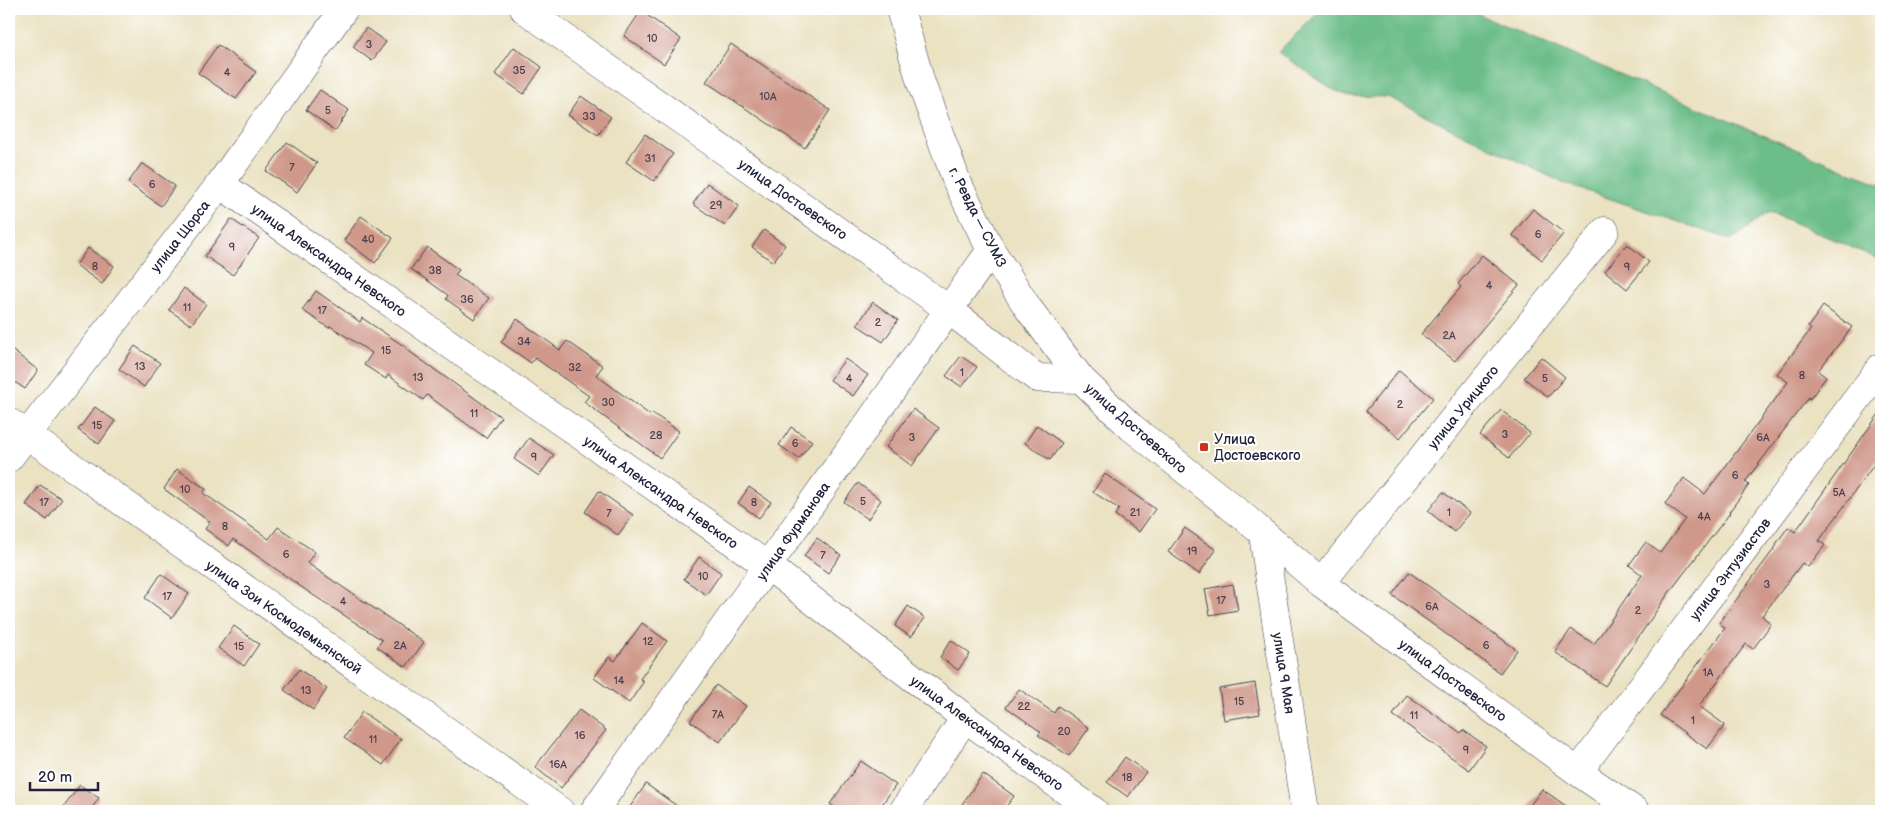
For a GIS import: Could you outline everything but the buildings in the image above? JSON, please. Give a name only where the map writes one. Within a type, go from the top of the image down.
[{"type":"street","name":"улица Щорса","points":[[9,458],[17,428],[220,184],[344,9]]},
{"type":"street","name":"улица Достоевского","points":[[524,9],[948,309],[1037,378],[1081,380],[1131,426],[1244,517],[1321,583],[1578,772],[1635,811]]},
{"type":"street","name":"г. Ревда — СУМЗ","points":[[900,9],[922,83],[957,182],[991,250],[1028,308],[1081,380]]},
{"type":"street","name":"улица Александра Невского","points":[[220,184],[768,566],[965,718],[1094,811]]},
{"type":"street","name":"улица Урицкого","points":[[1321,583],[1606,231]]},
{"type":"street","name":"улица Фурманова","points":[[594,811],[991,250]]},
{"type":"street","name":"улица Энтузиастов","points":[[1578,772],[1881,367]]},
{"type":"street","name":"улица Зои Космодемьянской","points":[[17,428],[560,811]]},
{"type":"street","name":"улица 9 Мая","points":[[1263,535],[1304,811]]},
{"type":"street","points":[[903,811],[965,718]]},
{"type":"green space","points":[[1322,9],[1466,9],[1881,184],[1881,260],[1769,212],[1732,240],[1563,183],[1388,97],[1348,96],[1332,89],[1278,52]]},
{"type":"place","name":"Улица Достоевского","points":[[1204,447]]}]
